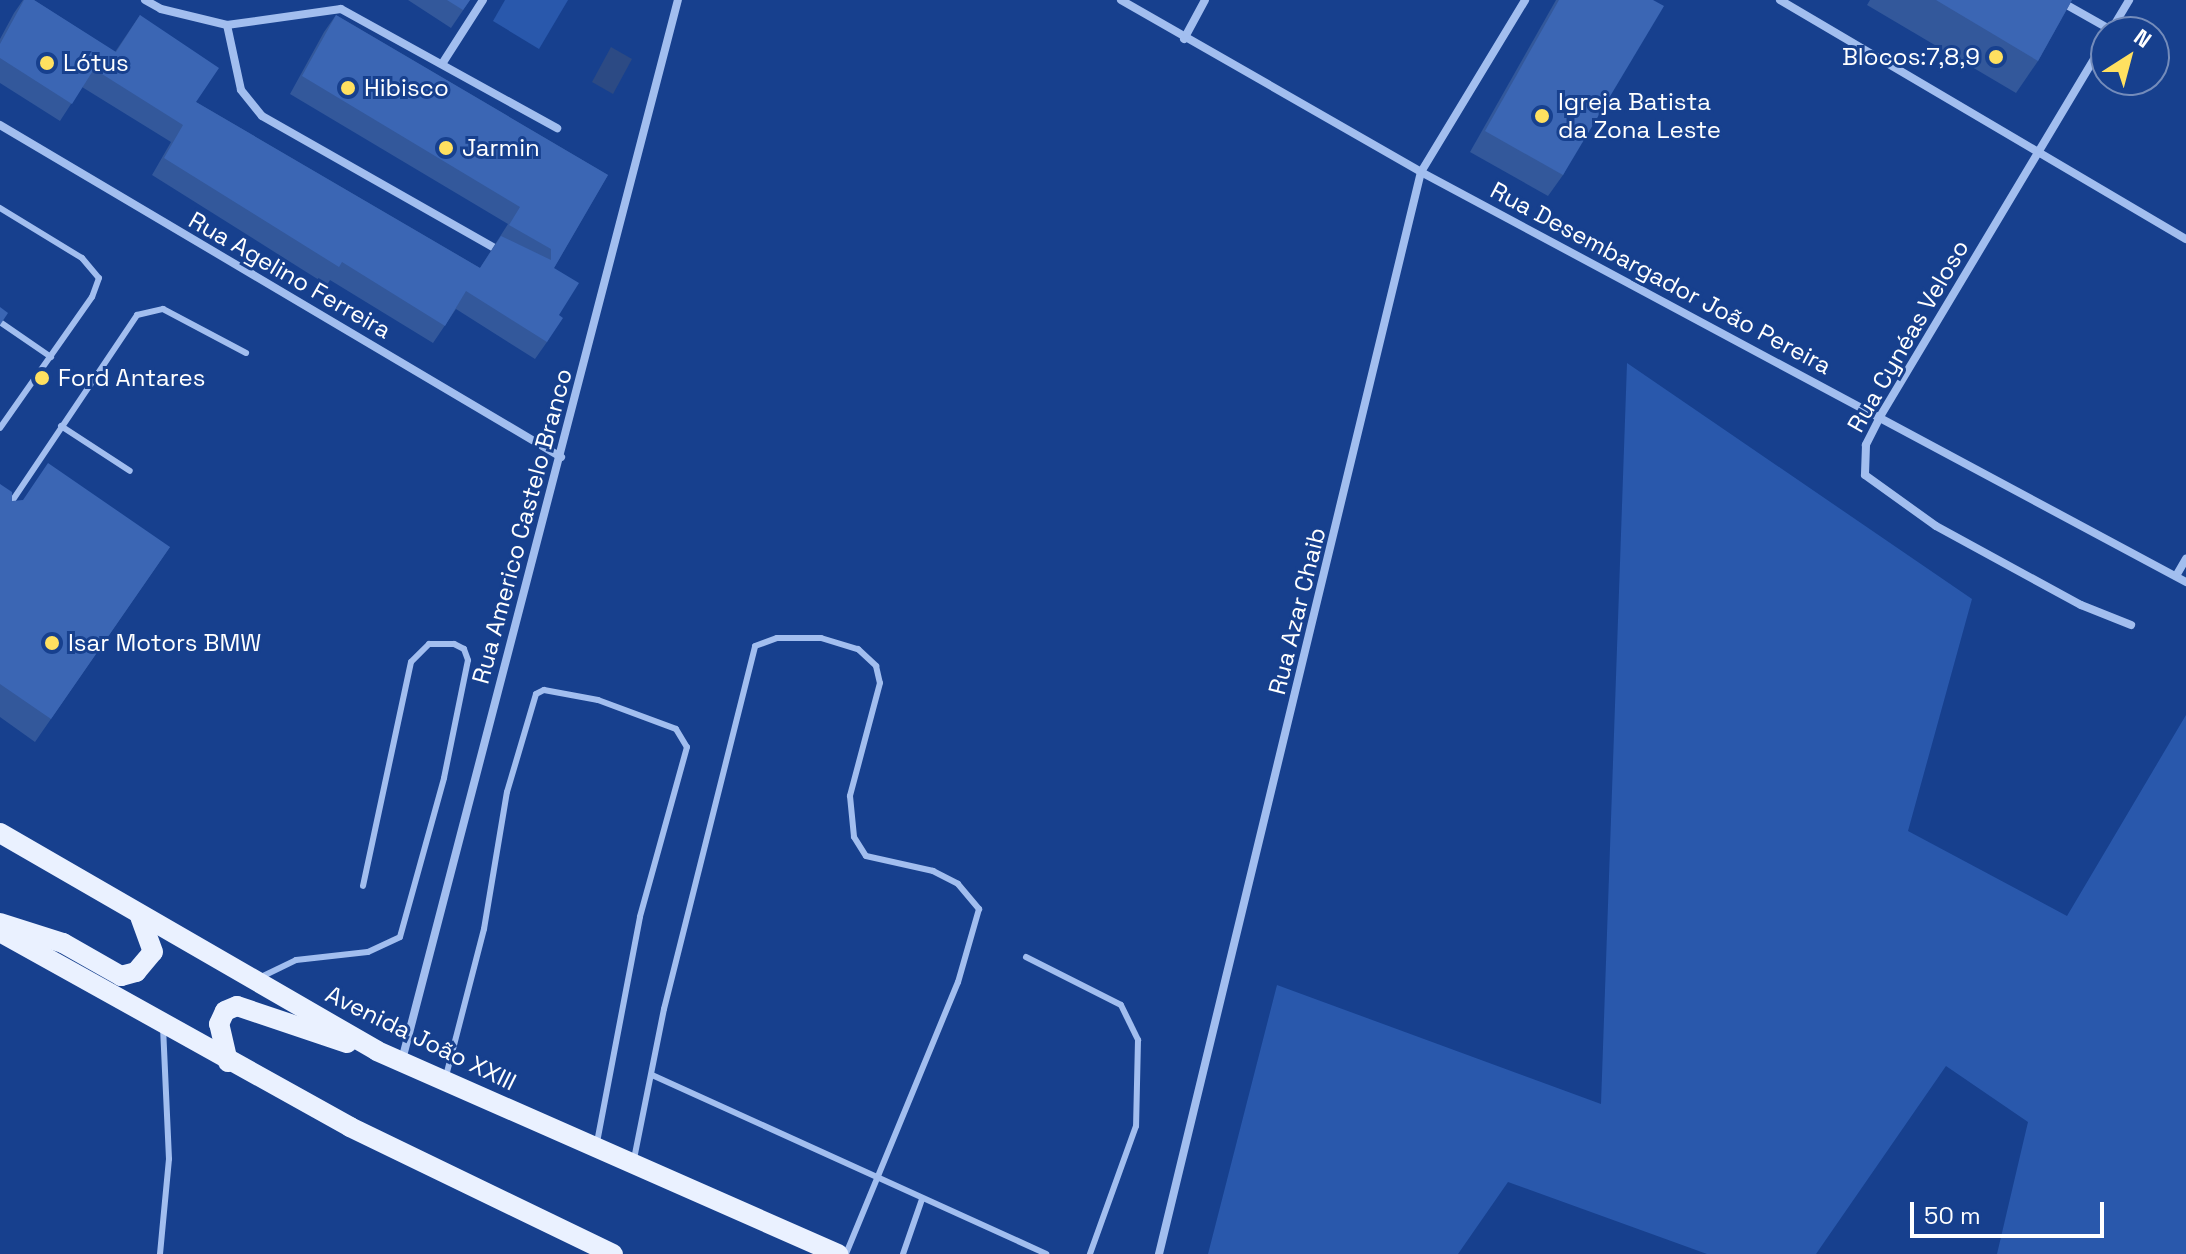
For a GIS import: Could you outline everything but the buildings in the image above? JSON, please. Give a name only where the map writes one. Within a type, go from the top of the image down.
[{"type":"main road","name":"Avenida João XXIII","points":[[0,833],[140,917],[377,1051],[632,1167],[838,1254]]},
{"type":"main road","points":[[0,923],[63,943],[121,976],[136,972],[153,952],[140,917]]},
{"type":"main road","points":[[0,932],[163,1027],[350,1127],[591,1250],[613,1254]]},
{"type":"main road","points":[[228,1062],[219,1024],[225,1011],[237,1006],[377,1051]]},
{"type":"street","points":[[145,0],[161,9],[227,25],[341,5],[557,128]]},
{"type":"street","points":[[442,64],[483,0]]},
{"type":"street","name":"Rua Americo Castelo Branco","points":[[402,1061],[678,0]]},
{"type":"street","name":"Rua Desembargador João Pereira","points":[[1121,0],[1184,39],[1421,172],[2186,582]]},
{"type":"street","points":[[1184,39],[1205,0]]},
{"type":"street","name":"Rua Azar Chaib","points":[[1159,1254],[1421,172],[1525,0]]},
{"type":"street","points":[[1780,0],[2186,239]]},
{"type":"street","points":[[2058,0],[2090,19]]},
{"type":"street","points":[[227,25],[241,90],[262,116],[507,256]]},
{"type":"street","name":"Rua Cynéas Veloso","points":[[2090,66],[1879,419],[1866,445],[1865,475],[1936,526],[2081,605],[2131,625]]},
{"type":"street","name":"Rua Agelino Ferreira","points":[[0,125],[561,457]]},
{"type":"street","points":[[2176,576],[2186,559]]},
{"type":"lane","points":[[0,208],[82,258],[99,278],[51,357],[0,428]]},
{"type":"lane","points":[[0,519],[61,426],[146,308],[163,309],[246,353]]},
{"type":"lane","points":[[0,322],[51,357]]},
{"type":"lane","points":[[61,426],[130,471]]},
{"type":"lane","points":[[632,1167],[755,646],[777,638],[821,638],[858,649],[876,666],[880,683],[850,796],[854,837],[866,856],[933,871],[958,884],[979,909],[958,982],[881,1178],[846,1254]]},
{"type":"lane","points":[[253,982],[296,960],[368,952],[400,937],[437,806],[468,660],[464,649],[454,644],[429,644],[411,662],[363,886]]},
{"type":"lane","points":[[444,1081],[484,929],[507,792],[536,694],[544,690],[598,700],[676,729],[687,747],[640,917],[596,1151]]},
{"type":"lane","points":[[1026,957],[1121,1005],[1138,1040],[1136,1126],[1090,1254]]},
{"type":"lane","points":[[160,1254],[169,1159],[163,1027]]},
{"type":"lane","points":[[652,1075],[1046,1254]]},
{"type":"lane","points":[[903,1254],[922,1199]]},
{"type":"shaded area","points":[[505,0],[568,0],[539,49],[493,21]]},
{"type":"shaded area","points":[[611,47],[632,59],[613,94],[592,82]]},
{"type":"shaded area","points":[[1627,363],[1972,599],[1908,831],[2067,916],[2186,715],[2186,1254],[1997,1254],[2028,1122],[1946,1066],[1816,1254],[1707,1254],[1508,1182],[1458,1254],[1208,1254],[1277,985],[1601,1104]]},
{"type":"place","name":"Blocos:7,8,9","points":[[1996,57]]},
{"type":"place","name":"Lótus","points":[[47,63]]},
{"type":"place","name":"Hibisco","points":[[348,88]]},
{"type":"place","name":"Igreja Batista da Zona Leste","points":[[1542,116]]},
{"type":"place","name":"Jarmin","points":[[446,148]]},
{"type":"place","name":"Ford Antares","points":[[42,378]]},
{"type":"place","name":"Isar Motors BMW","points":[[52,643]]}]
